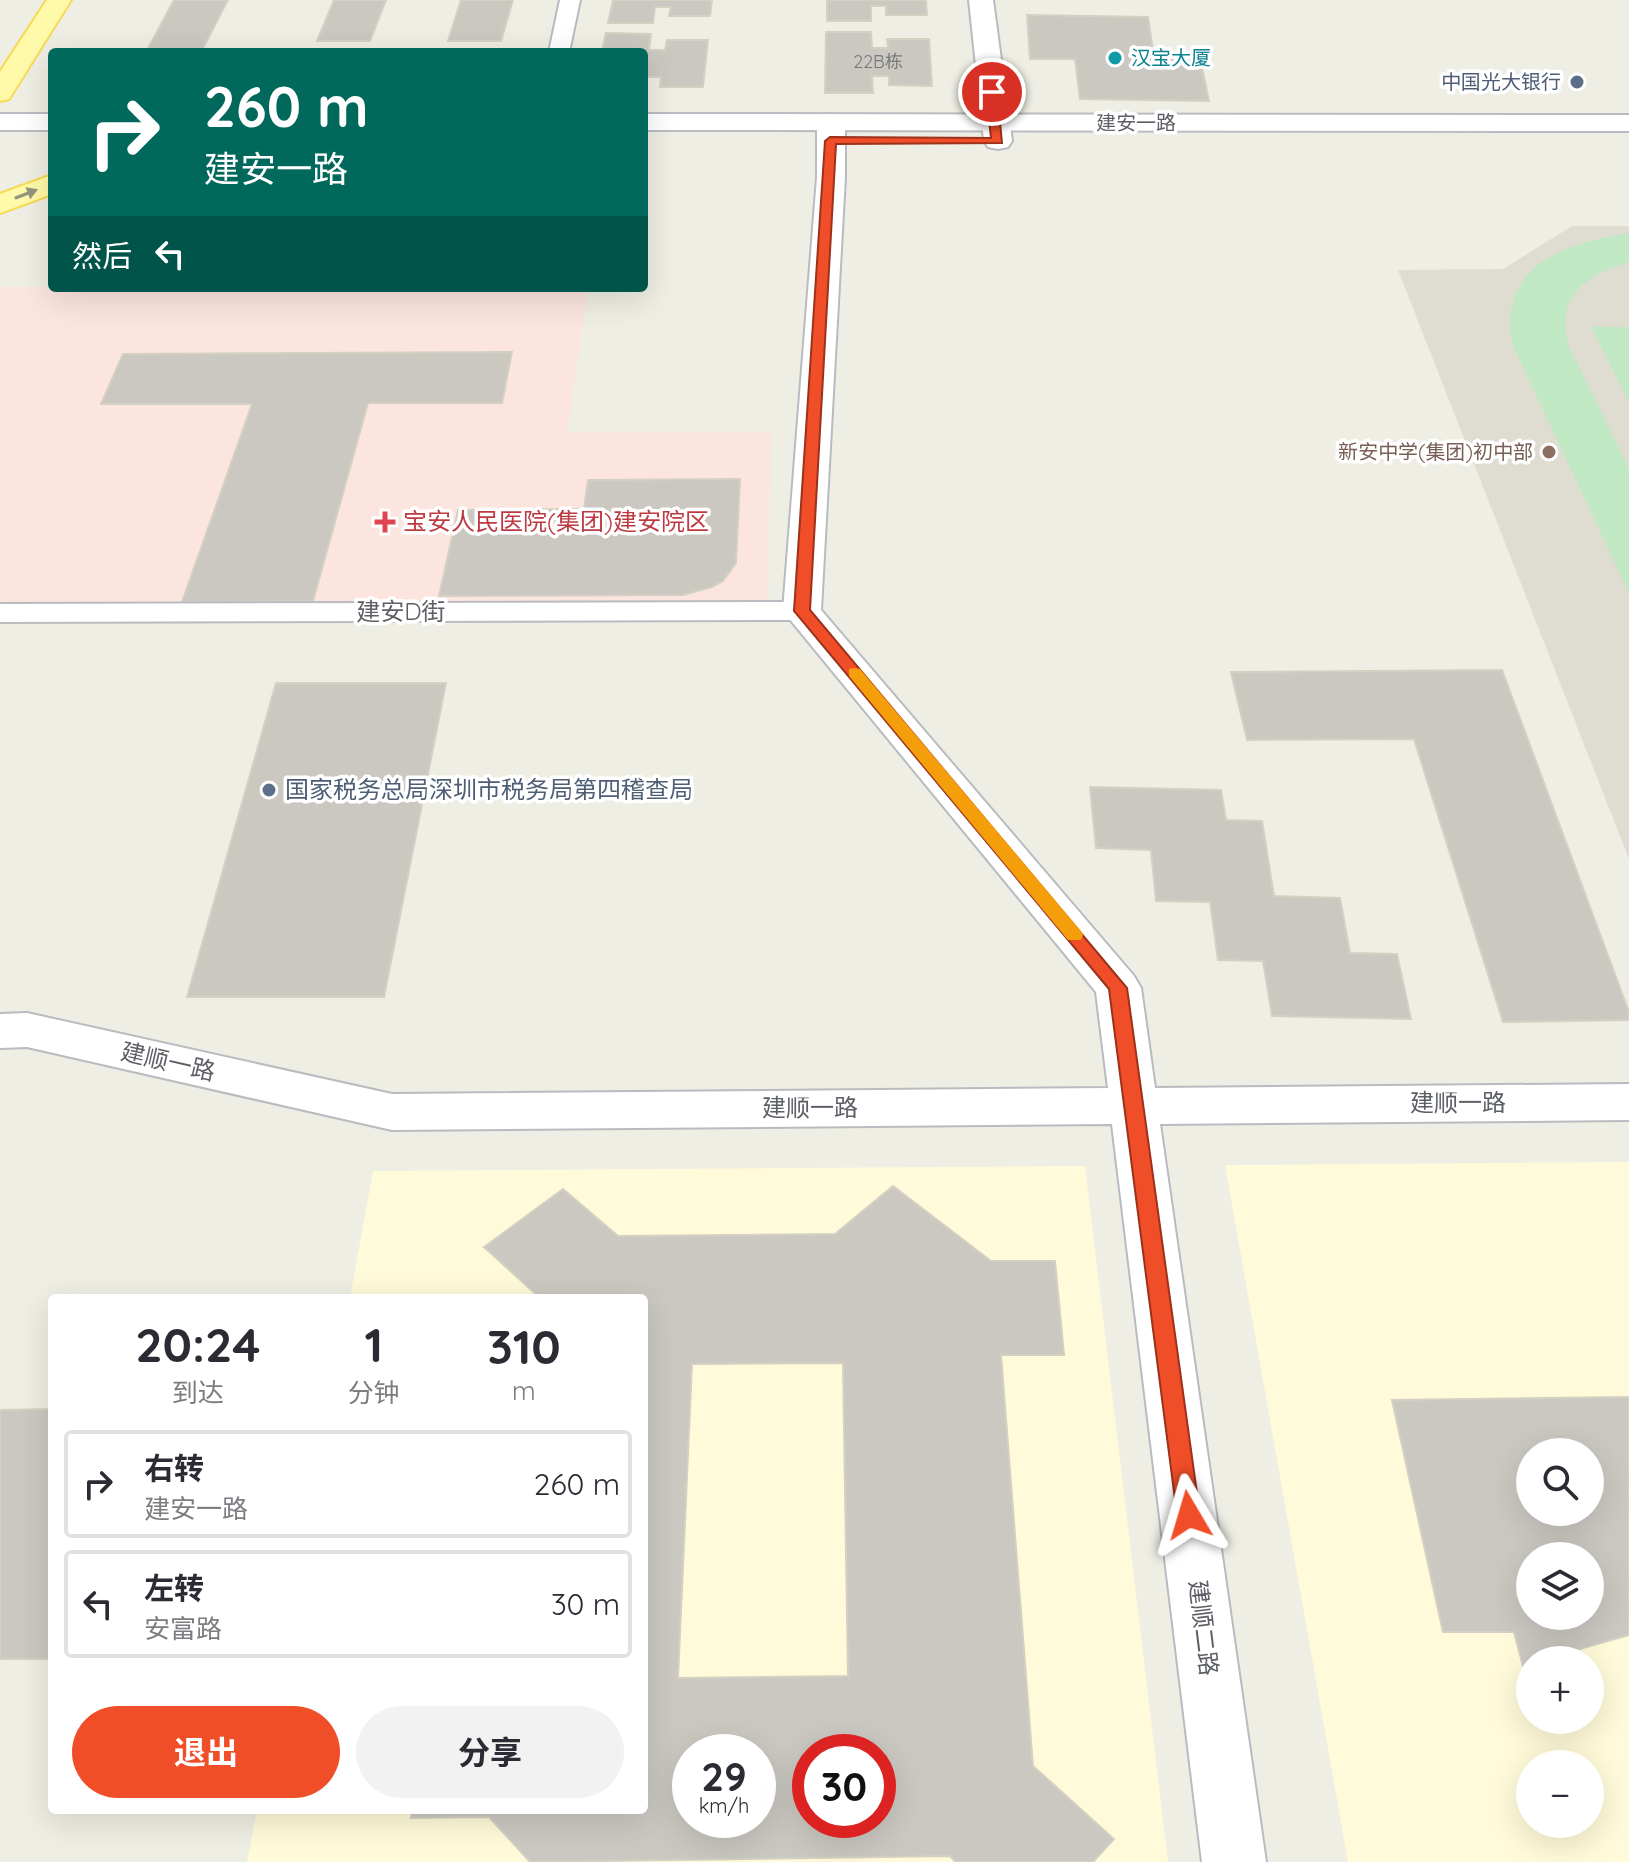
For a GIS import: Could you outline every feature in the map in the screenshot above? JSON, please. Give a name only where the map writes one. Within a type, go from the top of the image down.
[{"type":"main road","points":[[0,93],[42,48],[59,0]]},
{"type":"main road","points":[[0,204],[48,186]]},
{"type":"street","points":[[981,0],[996,132]]},
{"type":"street","points":[[0,122],[48,122]]},
{"type":"street","name":"建安一路","points":[[648,122],[830,132]]},
{"type":"street","name":"建安一路","points":[[648,141],[830,132],[1629,123]]},
{"type":"street","points":[[802,611],[830,132]]},
{"type":"street","name":"建安一路","points":[[996,132],[1629,142]]},
{"type":"street","points":[[0,140],[48,140]]},
{"type":"street","name":"建顺二路","points":[[802,611],[1118,988],[1234,1862]]},
{"type":"street","name":"建顺一路","points":[[0,1031],[27,1030],[392,1112],[1629,1102]]},
{"type":"lane","points":[[560,48],[570,0]]},
{"type":"lane","name":"建安D街","points":[[0,613],[802,611]]},
{"type":"shaded area","name":"新安中学(集团)初中部","points":[[1572,226],[1629,226],[1629,859],[1398,270],[1503,269]]},
{"type":"shaded area","name":"宝安人民医院(集团)建安院区","points":[[3,287],[48,287],[48,292],[587,292],[567,432],[771,432],[767,611],[0,614],[0,292]]},
{"type":"shaded area","points":[[1629,1162],[1629,1862],[1348,1862],[1225,1165]]},
{"type":"shaded area","points":[[1085,1166],[1168,1862],[247,1862],[256,1814],[648,1814],[648,1294],[351,1294],[373,1171]]},
{"type":"green space","points":[[1629,233],[1629,262],[1599,274],[1576,291],[1566,315],[1565,330],[1569,347],[1629,469],[1629,593],[1513,346],[1510,319],[1514,296],[1525,278],[1540,264],[1559,252],[1581,244]]},
{"type":"green space","points":[[1591,327],[1629,327],[1629,402]]},
{"type":"building","points":[[174,0],[228,0],[203,48],[148,48]]},
{"type":"building","points":[[334,0],[386,0],[370,41],[317,41]]},
{"type":"building","points":[[461,0],[513,0],[501,41],[448,41]]},
{"type":"building","points":[[613,0],[712,0],[710,16],[669,16],[671,7],[655,7],[653,23],[608,23]]},
{"type":"building","points":[[827,0],[926,0],[927,15],[886,15],[886,6],[871,6],[871,21],[827,21]]},
{"type":"building","name":"汉宝大厦","points":[[1027,15],[1148,17],[1154,57],[1200,58],[1209,101],[1080,99],[1075,59],[1030,59]]},
{"type":"building","points":[[826,32],[871,32],[872,48],[888,48],[887,39],[929,39],[932,86],[889,85],[889,76],[872,76],[873,93],[825,93]]},
{"type":"building","points":[[606,33],[651,34],[649,50],[665,50],[667,40],[708,40],[703,87],[660,87],[661,77],[648,77],[648,48],[603,48]]},
{"type":"building","points":[[512,352],[502,403],[368,403],[313,601],[182,602],[252,404],[101,404],[123,354]]},
{"type":"building","points":[[740,479],[736,563],[723,581],[712,587],[683,595],[439,596],[458,510],[584,509],[588,480]]},
{"type":"building","points":[[1502,670],[1629,1012],[1629,1020],[1503,1022],[1414,739],[1247,740],[1231,672]]},
{"type":"building","points":[[276,683],[446,683],[384,997],[187,997]]},
{"type":"building","points":[[1090,787],[1221,790],[1226,820],[1262,821],[1274,896],[1340,898],[1350,953],[1397,954],[1411,1019],[1272,1016],[1263,961],[1218,960],[1210,902],[1156,901],[1151,850],[1096,848]]},
{"type":"building","points":[[893,1186],[991,1261],[1055,1261],[1064,1355],[1001,1355],[1033,1766],[1114,1839],[1093,1862],[956,1862],[950,1856],[530,1862],[489,1817],[411,1818],[412,1814],[648,1814],[648,1294],[536,1294],[484,1247],[563,1189],[618,1236],[835,1234]],"holes":[[[843,1363],[848,1676],[678,1678],[692,1364]]]},
{"type":"building","points":[[1629,1397],[1629,1635],[1591,1646],[1518,1646],[1514,1632],[1443,1632],[1392,1400]]},
{"type":"building","points":[[48,1409],[48,1659],[0,1659],[0,1410]]},
{"type":"slow traffic","points":[[854,673],[1074,935]]},
{"type":"place","name":"汉宝大厦","points":[[1115,58]]},
{"type":"place","name":"中国光大银行","points":[[1577,82]]},
{"type":"place","name":"新安中学(集团)初中部","points":[[1549,452]]},
{"type":"place","name":"宝安人民医院(集团)建安院区","points":[[385,522]]},
{"type":"place","name":"国家税务总局深圳市税务局第四稽查局","points":[[269,790]]},
{"type":"route","points":[[992,92],[998,141],[830,141],[831,177],[802,611],[1118,988],[1189,1515]]}]
